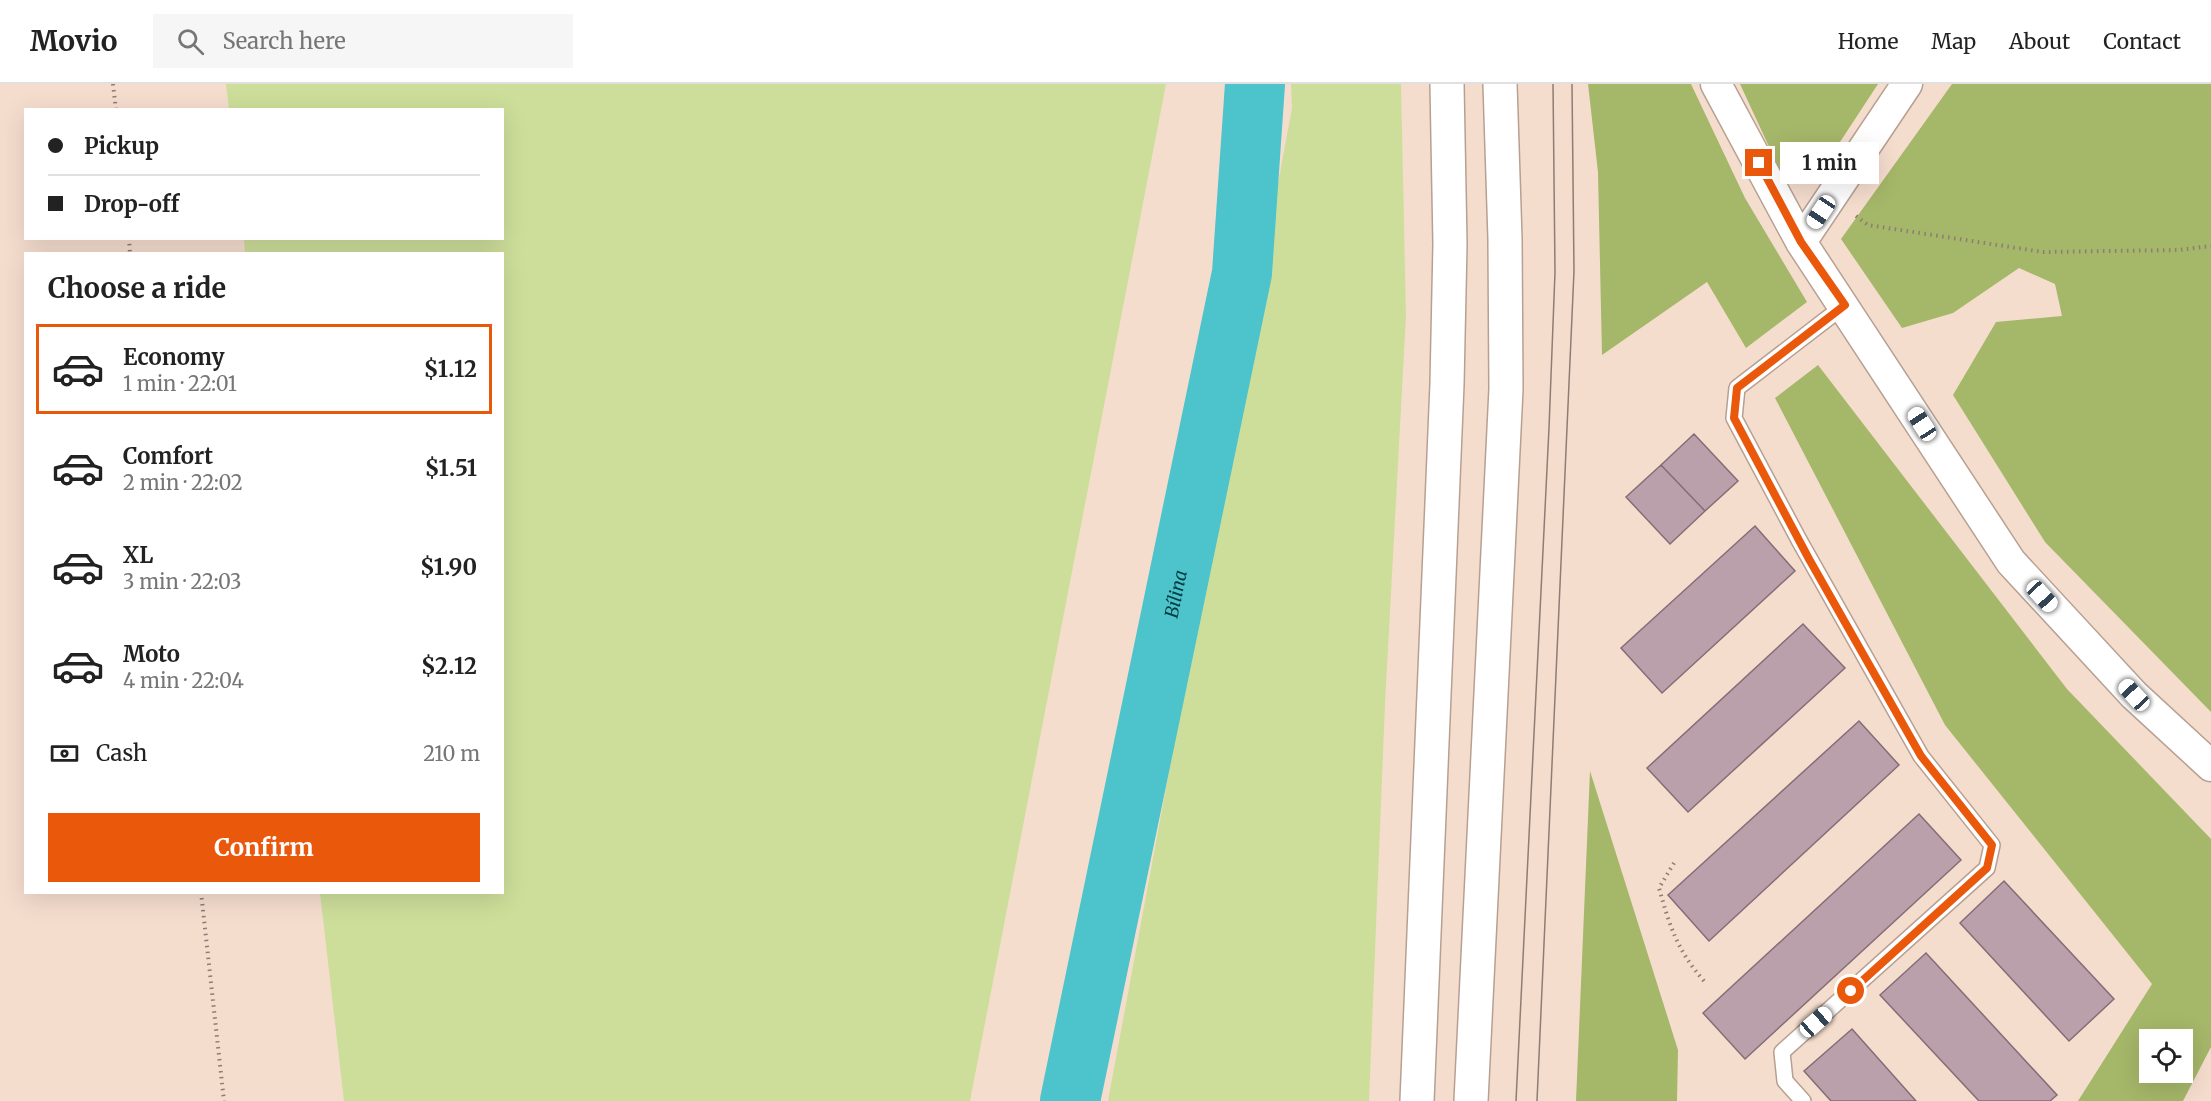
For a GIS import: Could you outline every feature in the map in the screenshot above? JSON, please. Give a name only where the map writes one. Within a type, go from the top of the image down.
[{"type":"highway","points":[[1417,1101],[1448,349],[1450,244],[1447,84]]},
{"type":"highway","points":[[1471,1101],[1506,389],[1505,238],[1500,84]]},
{"type":"street","points":[[1716,84],[1801,242],[1845,305],[2011,562],[2134,695],[2211,766]]},
{"type":"street","points":[[1801,242],[1907,84]]},
{"type":"lane","points":[[1803,1101],[1785,1081],[1782,1052],[1987,868],[1992,845],[1921,756],[1799,540],[1734,418],[1737,388],[1845,305]]},
{"type":"path","points":[[113,84],[116,108]]},
{"type":"path","points":[[1831,197],[1869,225],[2043,252],[2179,250],[2211,246]]},
{"type":"path","points":[[1674,863],[1659,888],[1668,921],[1684,957],[1704,981]]},
{"type":"path","points":[[201,894],[224,1101]]},
{"type":"green space","points":[[226,84],[1166,84],[970,1101],[344,1101],[320,894],[504,894],[504,252],[245,252],[244,240],[504,240],[504,108],[229,108]]},
{"type":"green space","points":[[1291,84],[1401,84],[1406,316],[1385,704],[1369,1101],[1108,1101],[1292,108]]},
{"type":"green space","points":[[1588,84],[1691,84],[1745,198],[1807,302],[1746,348],[1707,282],[1602,355],[1598,172]]},
{"type":"green space","points":[[1740,84],[1878,84],[1821,171],[1783,177]]},
{"type":"green space","points":[[1952,84],[2211,84],[2211,712],[2045,542],[1953,395],[1996,322],[2062,316],[2055,284],[2019,268],[1953,313],[1902,328],[1841,239]]},
{"type":"green space","points":[[1818,365],[2067,689],[2211,839],[2211,1047],[2193,1082],[2193,1029],[2139,1029],[2139,1083],[2192,1083],[2183,1101],[2078,1101],[2152,984],[1945,725],[1775,398]]},
{"type":"green space","points":[[1590,771],[1678,1050],[1677,1101],[1576,1101]]},
{"type":"building","points":[[1694,434],[1738,481],[1705,511],[1661,465]]},
{"type":"building","points":[[1661,465],[1705,511],[1670,544],[1626,497]]},
{"type":"building","points":[[1755,526],[1795,571],[1662,693],[1621,648]]},
{"type":"building","points":[[1803,624],[1845,668],[1688,812],[1647,768]]},
{"type":"building","points":[[1859,721],[1899,765],[1709,941],[1668,895]]},
{"type":"building","points":[[1919,814],[1961,860],[1745,1059],[1703,1013]]},
{"type":"building","points":[[2004,881],[2114,999],[2069,1041],[1960,923]]},
{"type":"building","points":[[1926,953],[2057,1095],[2050,1101],[1979,1101],[1880,995]]},
{"type":"building","points":[[1852,1029],[1916,1101],[1831,1101],[1804,1071]]},
{"type":"waterway","name":"Bílina","points":[[1070,1101],[1242,273],[1255,84]]},
{"type":"tram line","points":[[1516,1101],[1555,272],[1553,84]]},
{"type":"tram line","points":[[1537,1101],[1574,271],[1572,84]]},
{"type":"route","points":[[1759,163],[1801,242],[1845,305],[1737,388],[1734,418],[1799,540],[1921,756],[1992,845],[1987,868],[1851,991]]}]
